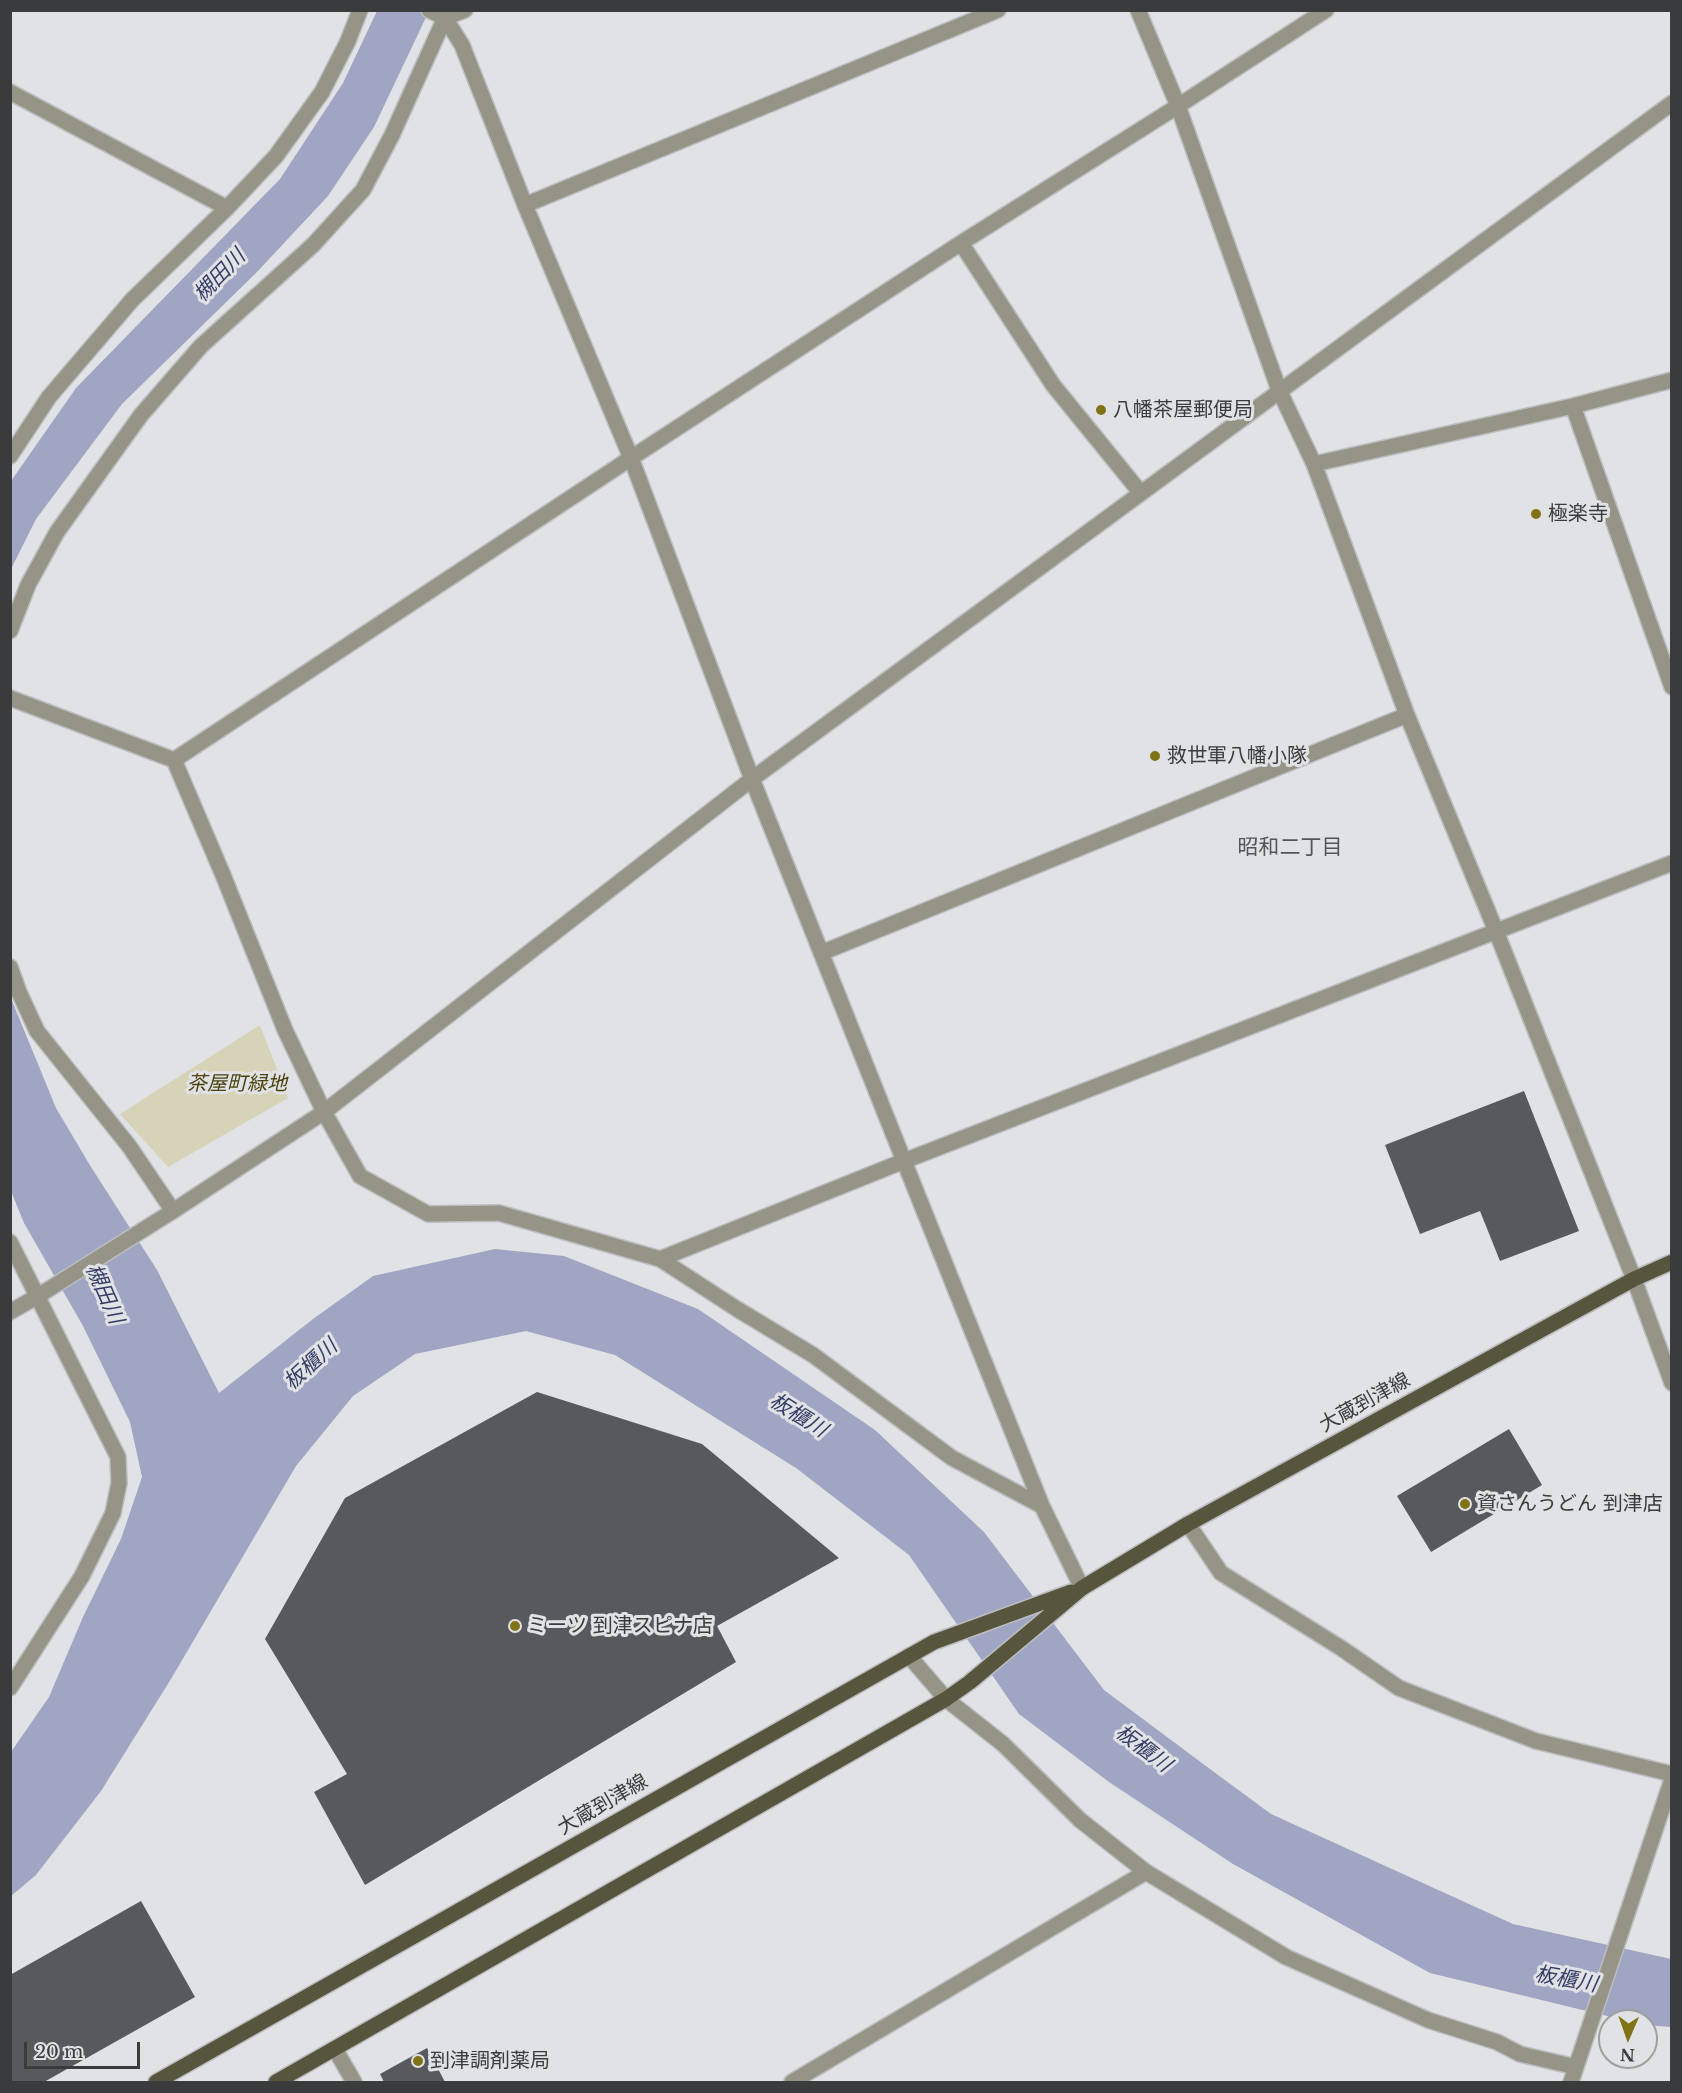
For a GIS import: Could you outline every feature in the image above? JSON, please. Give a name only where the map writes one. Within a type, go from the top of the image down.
[{"type":"main road","name":"大蔵到津線","points":[[276,2082],[946,1699],[970,1682],[1082,1588],[1188,1524],[1635,1279],[1671,1262]]},
{"type":"main road","name":"大蔵到津線","points":[[156,2082],[934,1642],[1082,1588]]},
{"type":"street","points":[[10,456],[49,397],[132,300],[227,208],[276,156],[322,92],[348,41],[360,10]]},
{"type":"street","points":[[429,10],[447,14],[465,10]]},
{"type":"street","points":[[525,204],[998,10]]},
{"type":"street","points":[[1138,10],[1178,106],[1279,390],[1314,464],[1407,715],[1635,1279],[1671,1383]]},
{"type":"street","points":[[174,760],[961,243],[1326,10]]},
{"type":"street","points":[[447,14],[462,45],[525,204],[631,458],[752,779],[1042,1506],[1082,1588]]},
{"type":"street","points":[[10,631],[28,585],[57,532],[141,415],[201,346],[313,245],[363,190],[392,135],[447,14]]},
{"type":"street","points":[[10,92],[227,208]]},
{"type":"street","points":[[10,1312],[173,1211],[324,1112],[752,779],[1671,103]]},
{"type":"street","points":[[961,243],[1053,385],[1140,492]]},
{"type":"street","points":[[1314,464],[1573,406],[1671,380]]},
{"type":"street","points":[[1573,406],[1671,687]]},
{"type":"street","points":[[10,698],[174,760],[224,875],[285,1030],[324,1112],[360,1176],[428,1214],[499,1214],[660,1259],[813,1355],[952,1458],[1042,1506]]},
{"type":"street","points":[[821,953],[1407,715]]},
{"type":"street","points":[[660,1259],[904,1161],[1671,863]]},
{"type":"street","points":[[10,968],[37,1031],[129,1146],[173,1211]]},
{"type":"street","points":[[10,1242],[118,1457],[118,1483],[113,1513],[81,1576],[10,1688]]},
{"type":"street","points":[[1188,1524],[1221,1573],[1341,1648],[1399,1688],[1536,1741],[1671,1774]]},
{"type":"street","points":[[909,1656],[946,1699],[1003,1744],[1080,1820],[1146,1872],[1286,1958],[1428,2020],[1497,2042],[1521,2054],[1576,2067]]},
{"type":"street","points":[[1571,2082],[1671,1779]]},
{"type":"street","points":[[792,2082],[1146,1872]]},
{"type":"street","points":[[335,2049],[354,2082]]},
{"type":"green space","name":"茶屋町緑地","points":[[260,1025],[288,1098],[168,1167],[120,1114]]},
{"type":"water","name":"槻田川","points":[[377,11],[429,11],[374,127],[328,196],[256,273],[122,404],[36,519],[11,569],[11,481],[76,388],[280,179],[343,83]]},
{"type":"water","points":[[10,996],[56,1108],[157,1270],[219,1393],[313,1319],[373,1276],[495,1249],[564,1256],[698,1309],[875,1430],[984,1532],[1104,1690],[1210,1769],[1271,1814],[1513,1924],[1671,1959],[1671,2027],[1658,2026],[1658,2009],[1598,2009],[1598,2014],[1430,1973],[1233,1864],[1109,1782],[1019,1714],[909,1555],[796,1468],[615,1355],[526,1331],[415,1354],[353,1396],[296,1466],[171,1679],[101,1791],[36,1875],[11,1896],[11,1752],[49,1697],[83,1617],[121,1539],[142,1477],[130,1422],[83,1326],[24,1223],[11,1191]]},
{"type":"building","points":[[1524,1091],[1579,1231],[1500,1261],[1480,1211],[1420,1234],[1385,1145]]},
{"type":"building","points":[[537,1392],[702,1444],[839,1558],[717,1626],[736,1662],[365,1885],[314,1792],[347,1774],[265,1639],[345,1498]]},
{"type":"building","points":[[1509,1429],[1542,1485],[1431,1552],[1397,1496]]},
{"type":"building","points":[[141,1901],[195,1997],[44,2082],[10,2082],[10,1975]]},
{"type":"building","name":"到津調剤薬局","points":[[427,2048],[445,2082],[384,2082],[380,2074]]},
{"type":"place","name":"八幡茶屋郵便局","points":[[1101,410]]},
{"type":"place","name":"極楽寺","points":[[1536,514]]},
{"type":"place","name":"救世軍八幡小隊","points":[[1155,756]]},
{"type":"place","name":"資さんうどん 到津店","points":[[1465,1504]]},
{"type":"place","name":"ミーツ 到津スピナ店","points":[[515,1626]]},
{"type":"place","name":"到津調剤薬局","points":[[418,2061]]},
{"type":"district","name":"昭和二丁目","points":[[1290,848]]},
{"type":"water label","name":"板櫃川","points":[[311,1365]]},
{"type":"water label","name":"板櫃川","points":[[798,1416]]},
{"type":"water label","name":"板櫃川","points":[[1143,1749]]},
{"type":"water label","name":"板櫃川","points":[[1566,1980]]}]
